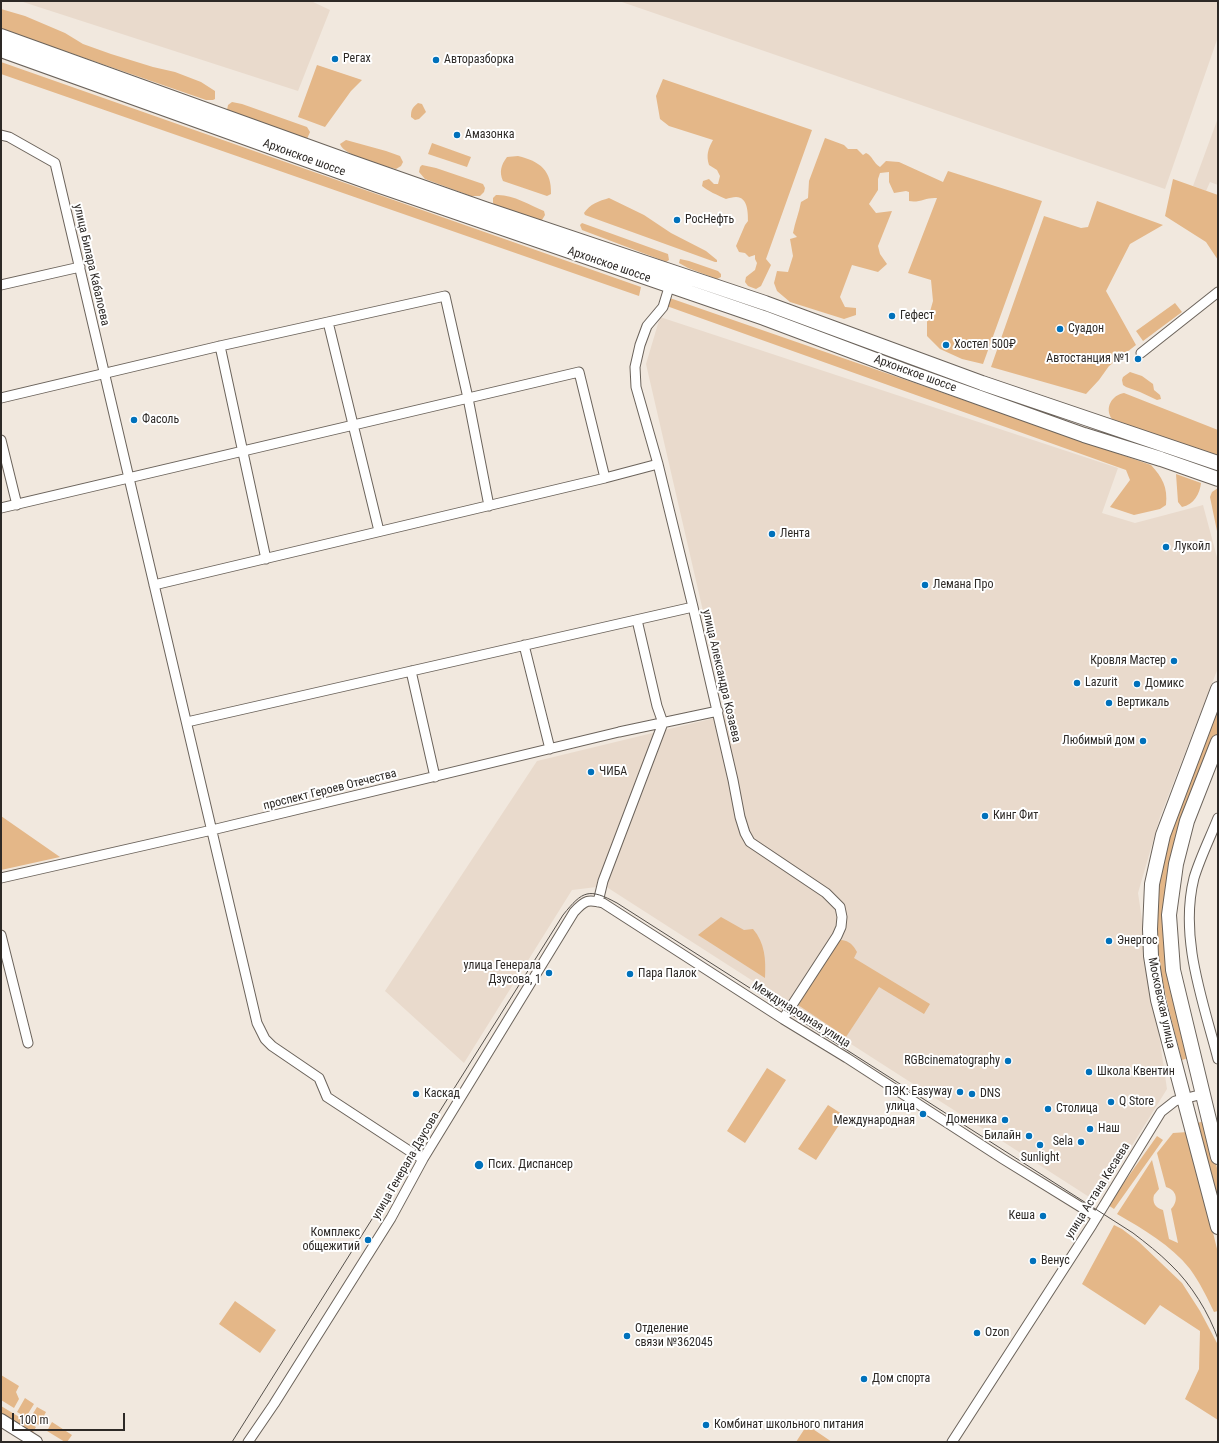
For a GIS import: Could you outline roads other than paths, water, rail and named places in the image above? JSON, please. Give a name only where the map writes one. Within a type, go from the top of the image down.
[{"type":"highway","name":"Архонское шоссе","points":[[1,36],[351,162],[765,303],[989,385],[1218,463]]},
{"type":"highway","name":"Архонское шоссе","points":[[1,50],[377,185],[764,318],[905,371],[1084,435],[1218,479]]},
{"type":"highway","name":"Московская улица","points":[[1218,689],[1165,827],[1150,895],[1151,956],[1154,979],[1174,1062],[1218,1227]]},
{"type":"highway","name":"Московская улица","points":[[1218,742],[1187,821],[1176,864],[1170,915],[1173,970],[1218,1157]]},
{"type":"main road","points":[[1,1420],[36,1442]]},
{"type":"street","name":"улица Билара Кабалоева","points":[[1,134],[55,163],[257,1023],[265,1039],[272,1046],[319,1078],[327,1097],[423,1159]]},
{"type":"street","points":[[1,285],[80,267]]},
{"type":"street","name":"улица Александра Козаева","points":[[674,272],[663,307],[647,326],[640,345],[635,367],[636,387],[658,464],[718,710],[740,817],[745,833],[750,842],[826,893],[840,907],[842,917],[838,936],[783,1019]]},
{"type":"street","points":[[1141,354],[1218,292]]},
{"type":"street","points":[[1,398],[220,346],[445,296],[468,398],[489,506]]},
{"type":"street","points":[[328,322],[379,531]]},
{"type":"street","points":[[220,346],[266,559]]},
{"type":"street","points":[[1,508],[579,372],[604,478]]},
{"type":"street","points":[[1,440],[17,505]]},
{"type":"street","points":[[154,585],[489,506],[658,464]]},
{"type":"street","points":[[186,722],[693,607]]},
{"type":"street","points":[[598,902],[603,881],[663,723],[657,706],[637,620]]},
{"type":"street","points":[[524,645],[550,749]]},
{"type":"street","points":[[411,671],[435,777]]},
{"type":"street","name":"проспект Героев Отечества","points":[[1,878],[212,830],[718,710]]},
{"type":"street","points":[[1218,818],[1194,878],[1188,919],[1193,961],[1218,1059]]},
{"type":"street","name":"Международная улица","points":[[584,902],[590,900],[603,903],[674,947],[783,1019],[847,1058],[1003,1159],[1097,1217]]},
{"type":"street","name":"улица Генерала Дзусова","points":[[248,1442],[274,1404],[387,1225],[423,1159],[574,912],[584,902]]},
{"type":"street","points":[[1,935],[28,1043]]},
{"type":"street","name":"улица Астана Кесаева","points":[[952,1442],[1097,1217],[1162,1112],[1175,1101],[1203,1094]]},
{"type":"tram line","points":[[232,1442],[563,915],[576,900],[587,894],[600,895],[617,903],[1133,1233],[1162,1256],[1186,1281],[1199,1299],[1210,1319],[1218,1339]]},
{"type":"place","name":"Регах","points":[[335,59]]},
{"type":"place","name":"Авторазборка","points":[[436,60]]},
{"type":"place","name":"Амазонка","points":[[457,135]]},
{"type":"place","name":"РосНефть","points":[[677,220]]},
{"type":"place","name":"Гефест","points":[[892,316]]},
{"type":"place","name":"Суадон","points":[[1060,329]]},
{"type":"place","name":"Хостел 500₽","points":[[946,345]]},
{"type":"place","name":"Автостанция №1","points":[[1138,359]]},
{"type":"place","name":"Фасоль","points":[[134,420]]},
{"type":"place","name":"Лента","points":[[772,534]]},
{"type":"place","name":"Лукойл","points":[[1166,547]]},
{"type":"place","name":"Лемана Про","points":[[925,585]]},
{"type":"place","name":"Кровля Мастер","points":[[1174,661]]},
{"type":"place","name":"Lazurit","points":[[1077,683]]},
{"type":"place","name":"Домикс","points":[[1137,684]]},
{"type":"place","name":"Вертикаль","points":[[1109,703]]},
{"type":"place","name":"Любимый дом","points":[[1143,741]]},
{"type":"place","name":"ЧИБА","points":[[591,772]]},
{"type":"place","name":"Кинг Фит","points":[[985,816]]},
{"type":"place","name":"Энергос","points":[[1109,941]]},
{"type":"place","name":"улица Генерала Дзусова, 1","points":[[549,973]]},
{"type":"place","name":"Пара Палок","points":[[630,974]]},
{"type":"place","name":"RGBcinematography","points":[[1008,1061]]},
{"type":"place","name":"Школа Квентин","points":[[1089,1072]]},
{"type":"place","name":"ПЭК: Easyway","points":[[960,1092]]},
{"type":"place","name":"Каскад","points":[[416,1094]]},
{"type":"place","name":"DNS","points":[[972,1094]]},
{"type":"place","name":"Q Store","points":[[1111,1102]]},
{"type":"place","name":"Столица","points":[[1048,1109]]},
{"type":"place","name":"улица Международная","points":[[923,1114]]},
{"type":"place","name":"Доменика","points":[[1005,1120]]},
{"type":"place","name":"Наш","points":[[1090,1129]]},
{"type":"place","name":"Билайн","points":[[1029,1136]]},
{"type":"place","name":"Sela","points":[[1081,1142]]},
{"type":"place","name":"Sunlight","points":[[1040,1145]]},
{"type":"place","name":"Псих. Диспансер","points":[[479,1165]]},
{"type":"place","name":"Кеша","points":[[1043,1216]]},
{"type":"place","name":"Комплекс общежитий","points":[[368,1240]]},
{"type":"place","name":"Венус","points":[[1033,1261]]},
{"type":"place","name":"Ozon","points":[[977,1333]]},
{"type":"place","name":"Отделение связи №362045","points":[[627,1336]]},
{"type":"place","name":"Дом спорта","points":[[864,1379]]},
{"type":"place","name":"Комбинат школьного питания","points":[[706,1425]]}]
